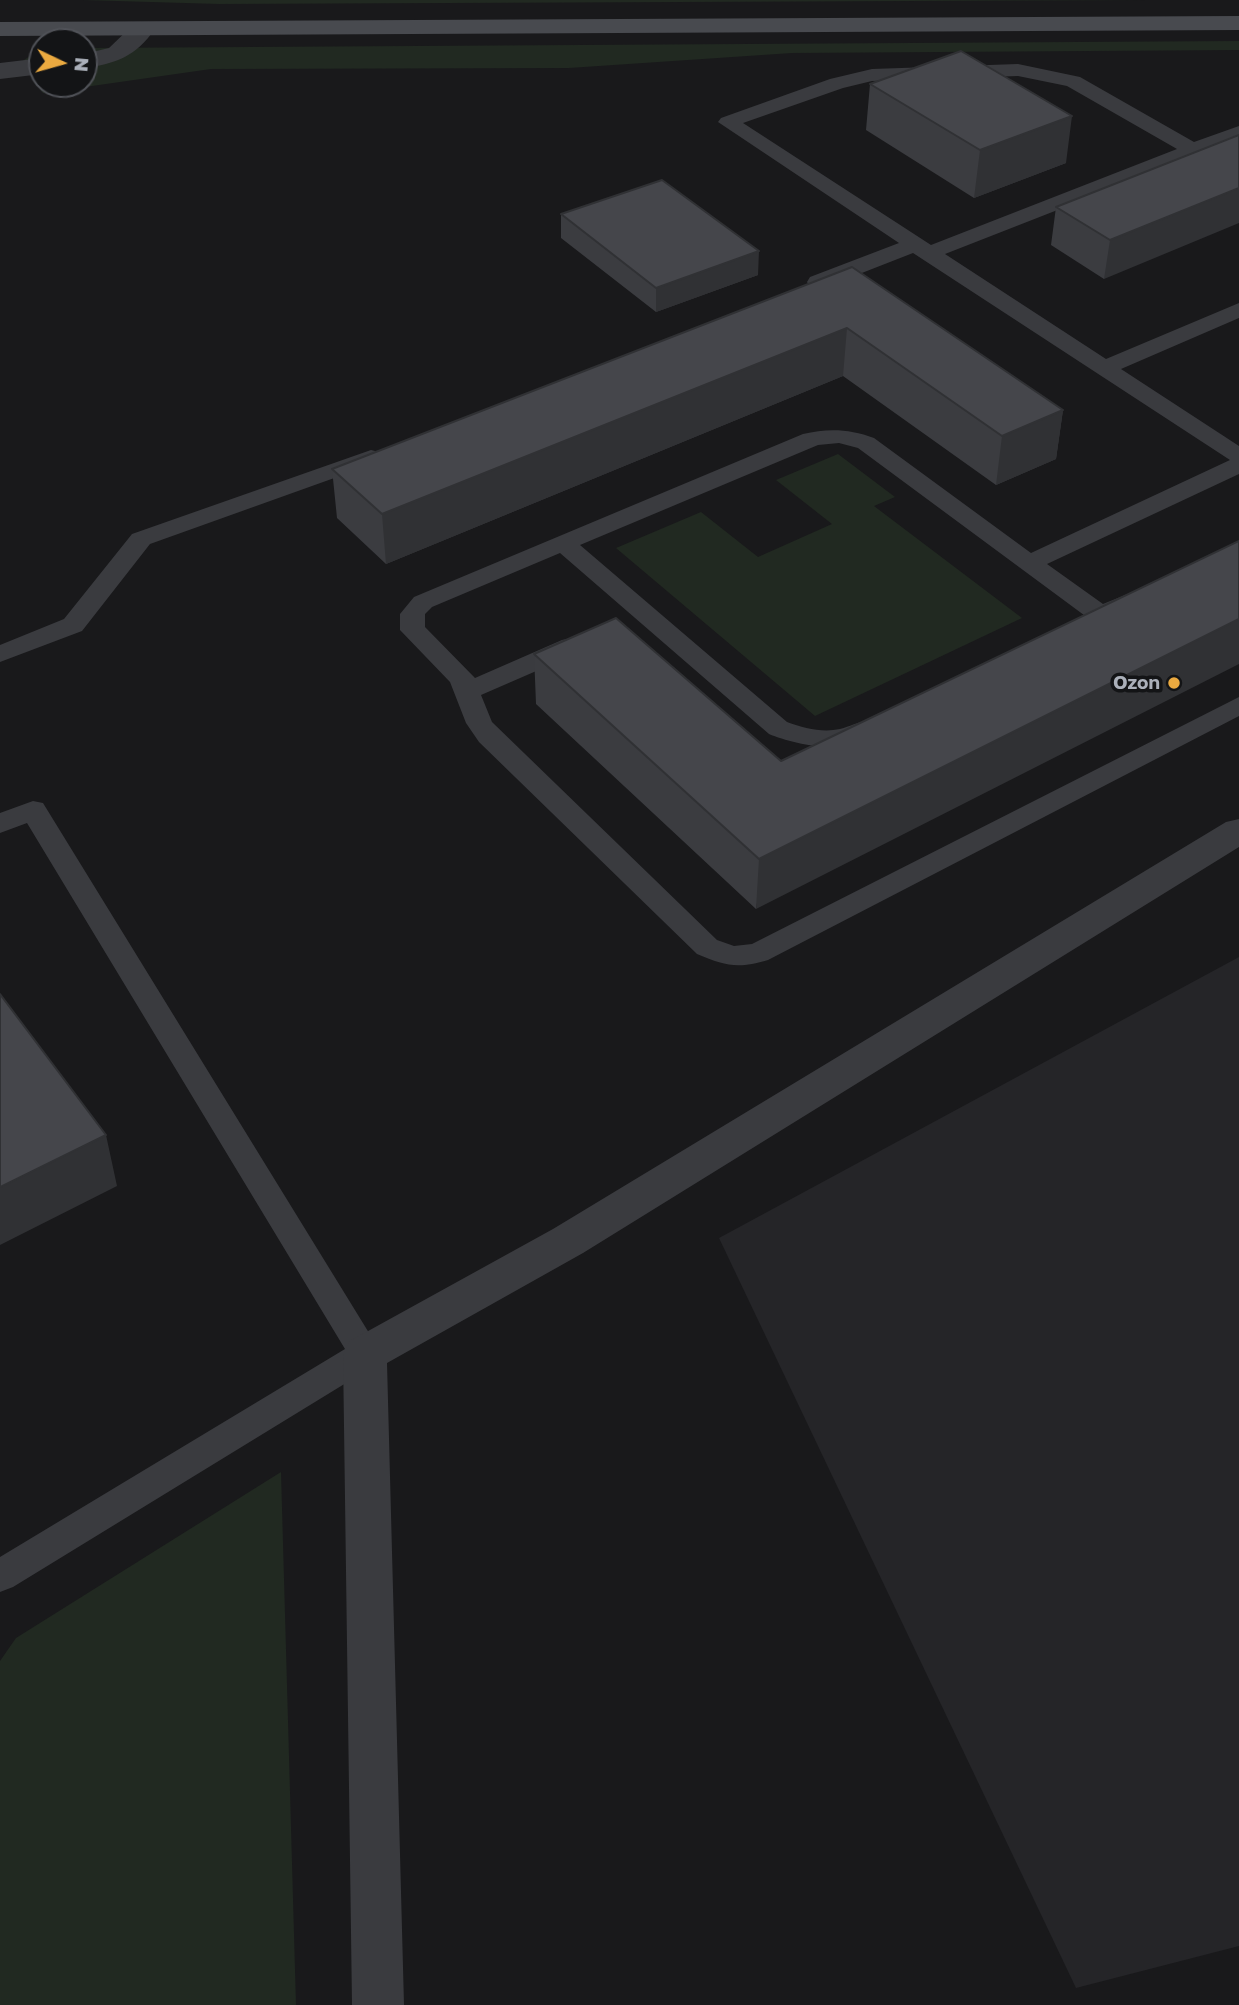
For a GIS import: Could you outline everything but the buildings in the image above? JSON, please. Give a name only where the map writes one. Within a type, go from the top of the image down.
[{"type":"main road","points":[[0,29],[1239,23]]},
{"type":"street","points":[[98,59],[111,57],[129,48],[143,29]]},
{"type":"street","points":[[0,71],[28,68]]},
{"type":"street","points":[[378,2005],[365,1354],[568,1241],[1239,831]]},
{"type":"lane","points":[[1193,150],[1073,81],[1018,70],[872,75],[837,83],[728,122],[1239,456]]},
{"type":"lane","points":[[799,290],[923,249],[1239,132]]},
{"type":"lane","points":[[1104,368],[1239,310]]},
{"type":"lane","points":[[1101,615],[866,443],[842,435],[811,439],[423,602],[412,615],[413,630],[458,674],[488,736],[707,947],[732,957],[758,953],[1239,705]]},
{"type":"lane","points":[[0,654],[73,625],[141,539],[295,486],[386,451]]},
{"type":"lane","points":[[1029,563],[1239,465]]},
{"type":"lane","points":[[563,543],[778,728],[800,737],[834,739],[851,736],[888,718]]},
{"type":"lane","points":[[1076,627],[1147,593]]},
{"type":"lane","points":[[619,624],[645,613]]},
{"type":"lane","points":[[468,691],[594,635]]},
{"type":"lane","points":[[0,824],[33,810],[365,1354],[0,1576]]},
{"type":"shaded area","points":[[82,0],[1146,0],[219,4]]},
{"type":"shaded area","points":[[1239,41],[1239,50],[792,53],[569,68],[211,69],[98,85],[98,48]]},
{"type":"shaded area","points":[[28,57],[28,72],[21,62]]},
{"type":"shaded area","points":[[838,454],[895,497],[874,506],[1022,618],[815,716],[616,548],[701,512],[758,557],[832,524],[776,480]]},
{"type":"shaded area","points":[[1239,957],[1239,1946],[1076,1988],[719,1238]]},
{"type":"shaded area","points":[[281,1472],[296,2005],[0,2005],[0,1661],[16,1638]]},
{"type":"place","name":"Ozon","points":[[1174,683]]}]
